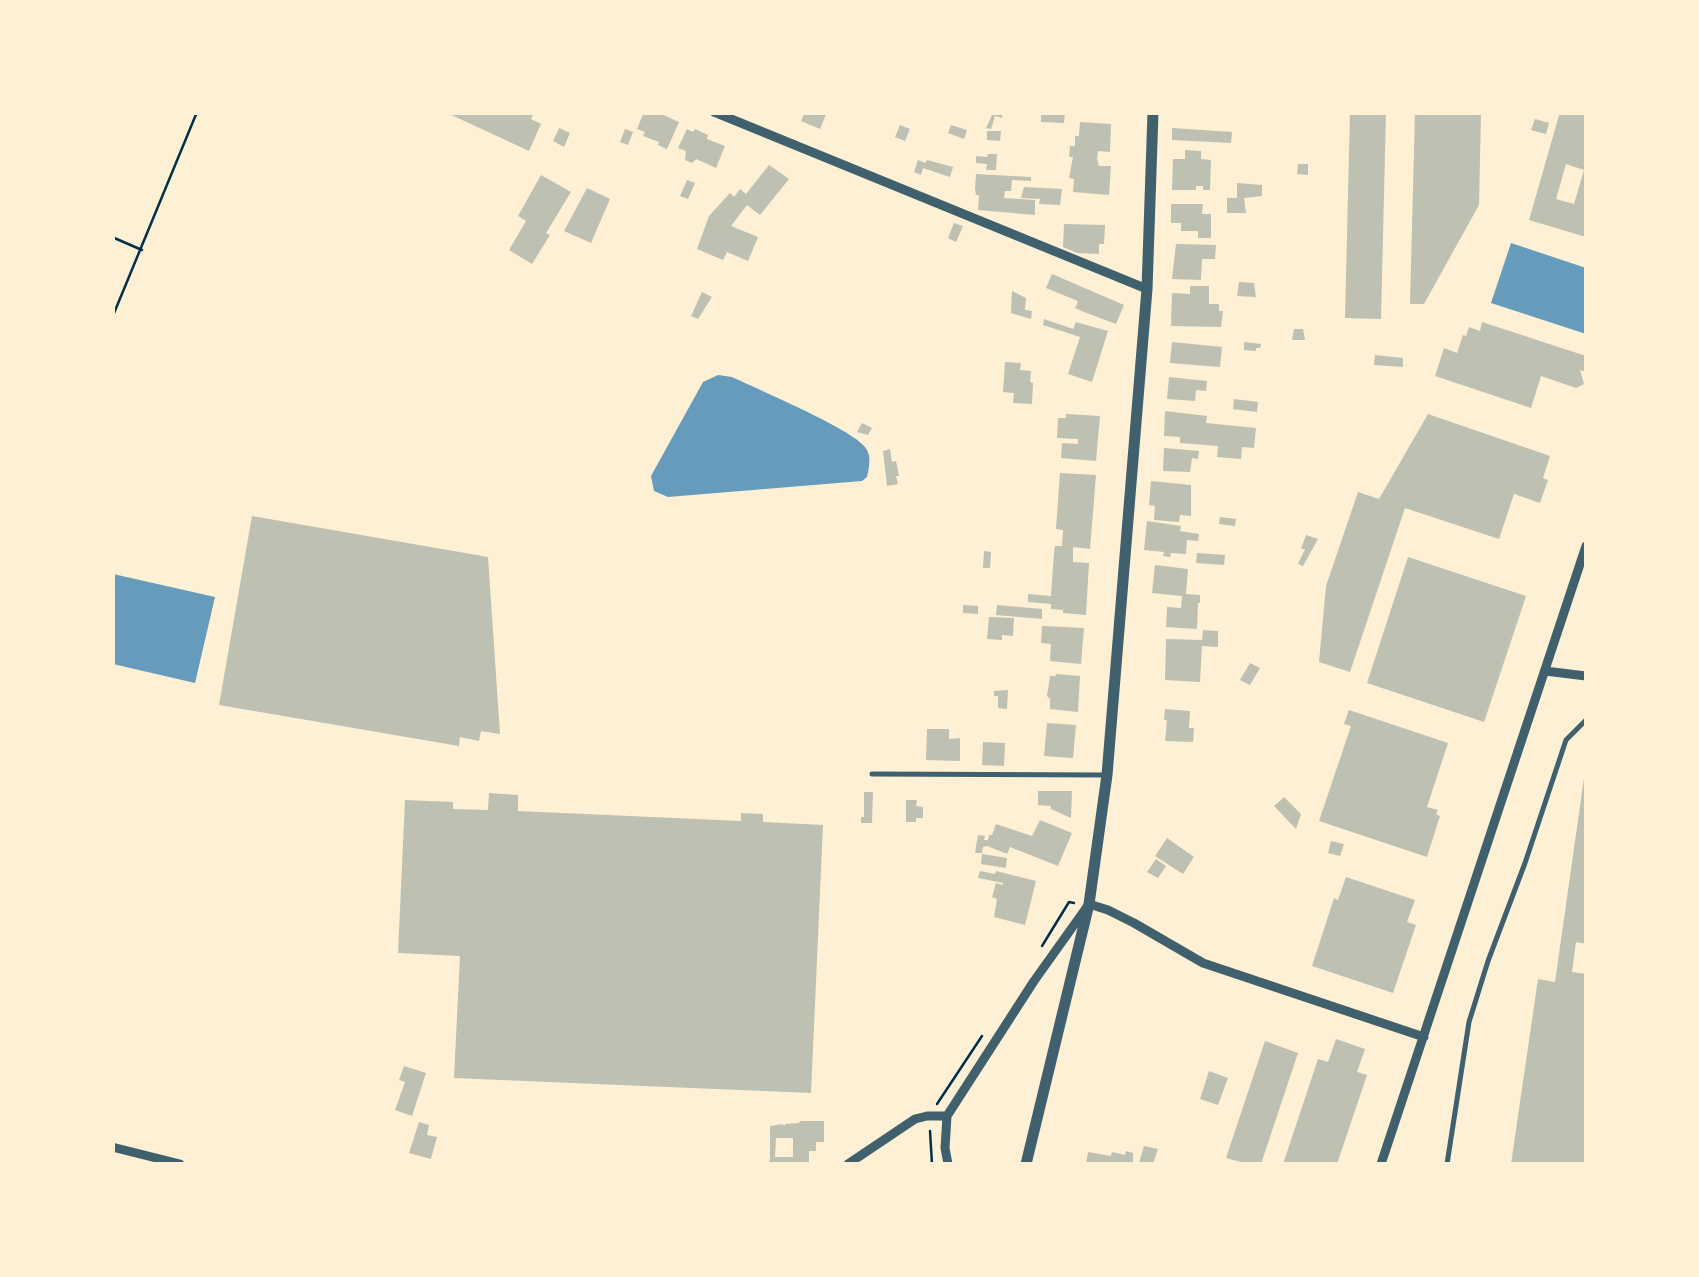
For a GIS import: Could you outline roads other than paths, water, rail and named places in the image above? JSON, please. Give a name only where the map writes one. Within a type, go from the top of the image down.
[{"type":"street","points":[[714,112],[1147,288]]},
{"type":"street","points":[[1026,1164],[1089,904],[1107,775],[1147,288],[1153,112]]},
{"type":"street","points":[[1381,1164],[1586,546]]},
{"type":"street","points":[[1545,670],[1586,676]]},
{"type":"street","points":[[1089,904],[1134,923],[1203,962],[1424,1037]]},
{"type":"street","points":[[948,1164],[947,1116],[1089,904]]},
{"type":"street","points":[[848,1164],[915,1120],[947,1116]]},
{"type":"street","points":[[112,1147],[180,1164]]},
{"type":"lane","points":[[1447,1164],[1469,1022],[1488,961],[1566,740],[1586,720]]},
{"type":"lane","points":[[872,774],[1107,775]]},
{"type":"water","points":[[1511,243],[1586,268],[1586,334],[1491,303]]},
{"type":"water","points":[[718,375],[732,377],[782,400],[857,439],[869,454],[867,477],[862,481],[668,497],[654,491],[651,476],[703,382]]},
{"type":"water","points":[[113,574],[215,597],[195,683],[113,664]]}]
